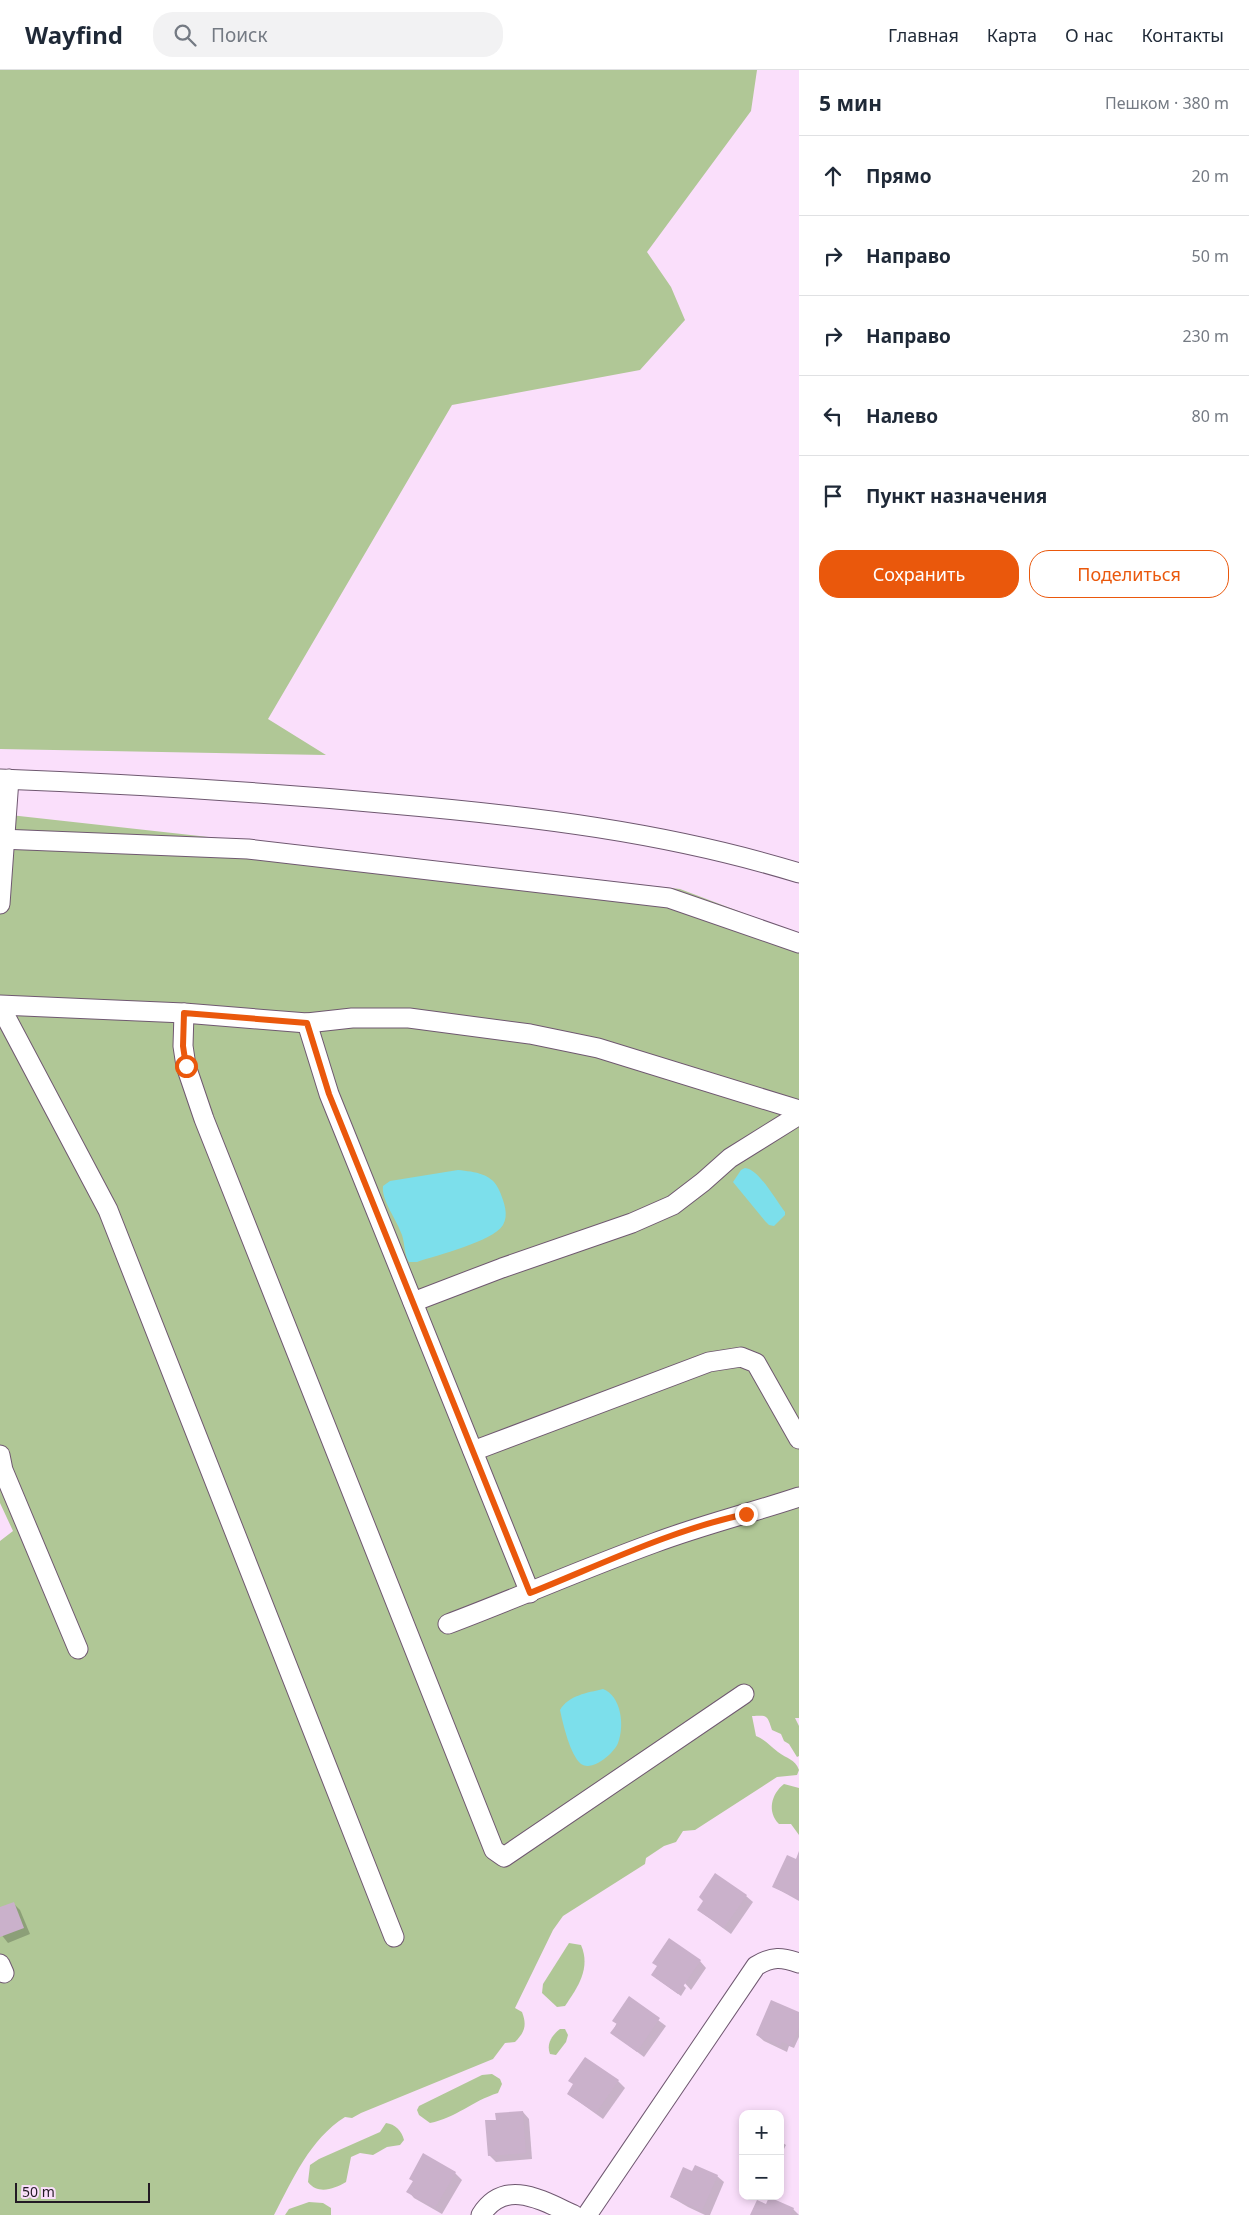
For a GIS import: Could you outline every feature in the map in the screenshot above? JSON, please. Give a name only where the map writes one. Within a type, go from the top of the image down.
[{"type":"street","points":[[0,904],[5,779],[142,785],[336,798],[512,814],[645,834],[760,861],[799,873]]},
{"type":"street","points":[[2,839],[248,849],[669,898],[799,943]]},
{"type":"street","points":[[0,1006],[184,1013],[307,1023],[352,1018],[409,1018],[530,1034],[598,1048],[799,1110]]},
{"type":"street","points":[[0,1006],[108,1210],[394,1937]]},
{"type":"street","points":[[184,1013],[183,1046],[186,1066],[204,1120],[494,1850],[504,1857],[744,1694]]},
{"type":"street","points":[[307,1023],[329,1094],[530,1593]]},
{"type":"street","points":[[413,1302],[502,1268],[632,1223],[673,1205],[730,1158],[799,1115]]},
{"type":"street","points":[[473,1451],[709,1362],[741,1357],[756,1363],[799,1439]]},
{"type":"street","points":[[0,1455],[4,1470],[78,1649]]},
{"type":"street","points":[[448,1624],[653,1543],[724,1519],[799,1497]]},
{"type":"street","points":[[481,2215],[493,2201],[503,2195],[516,2194],[585,2215],[756,1966],[768,1959],[784,1958],[799,1963]]},
{"type":"green space","points":[[0,70],[757,70],[751,111],[647,252],[671,287],[685,320],[640,370],[452,405],[268,719],[326,755],[0,749]]},
{"type":"green space","points":[[0,811],[1,814],[680,889],[799,934],[799,1718],[795,1718],[799,1726],[799,1756],[797,1757],[789,1744],[784,1741],[781,1734],[772,1730],[766,1717],[752,1716],[756,1736],[793,1761],[799,1770],[797,1775],[777,1777],[695,1830],[683,1831],[676,1842],[664,1846],[646,1858],[645,1864],[563,1916],[553,1930],[515,2008],[522,2012],[525,2025],[523,2032],[515,2042],[505,2043],[493,2059],[352,2118],[345,2117],[333,2126],[312,2148],[274,2215],[0,2215],[0,1541],[13,1531],[0,1503]]},
{"type":"green space","points":[[784,1784],[799,1788],[799,1835],[791,1824],[779,1824],[773,1814],[772,1803],[776,1793]]},
{"type":"green space","points":[[569,1943],[581,1945],[584,1953],[584,1969],[582,1977],[565,2006],[557,2007],[542,1993],[543,1984]]},
{"type":"green space","points":[[560,2029],[565,2029],[568,2035],[566,2042],[556,2055],[550,2054],[550,2040]]},
{"type":"green space","points":[[492,2074],[500,2079],[502,2084],[498,2093],[439,2121],[430,2123],[419,2115],[417,2110],[419,2106],[482,2075]]},
{"type":"green space","points":[[386,2123],[398,2128],[402,2134],[404,2140],[400,2145],[387,2147],[373,2155],[360,2153],[351,2157],[346,2182],[336,2187],[321,2190],[308,2182],[310,2165],[319,2159],[380,2132]]},
{"type":"green space","points":[[309,2202],[323,2203],[331,2208],[331,2215],[285,2215],[289,2209]]},
{"type":"water","points":[[745,1168],[761,1179],[785,1212],[785,1215],[774,1226],[769,1225],[765,1221],[733,1182],[741,1170]]},
{"type":"water","points":[[458,1170],[483,1175],[493,1181],[502,1196],[505,1208],[506,1217],[503,1225],[488,1237],[476,1242],[417,1262],[409,1262],[400,1229],[384,1197],[383,1186],[390,1181]]},
{"type":"water","points":[[603,1689],[618,1704],[621,1720],[620,1736],[616,1747],[608,1756],[597,1764],[586,1766],[577,1760],[574,1754],[560,1710],[573,1698]]},
{"type":"building","points":[[799,1851],[799,1899],[772,1887],[787,1855],[796,1859]]},
{"type":"building","points":[[715,1873],[747,1895],[724,1928],[697,1910],[703,1901],[699,1897]]},
{"type":"building","points":[[14,1902],[24,1928],[0,1937],[0,1907]]},
{"type":"building","points":[[669,1938],[701,1960],[678,1994],[651,1975],[657,1966],[652,1963]]},
{"type":"building","points":[[629,1996],[660,2018],[637,2052],[610,2033],[617,2024],[612,2021]]},
{"type":"building","points":[[771,2000],[799,2012],[799,2028],[791,2046],[782,2042],[780,2046],[756,2035]]},
{"type":"building","points":[[585,2057],[619,2080],[596,2113],[567,2094],[573,2084],[568,2081]]},
{"type":"building","points":[[523,2111],[526,2153],[488,2156],[485,2120],[496,2120],[495,2113]]},
{"type":"building","points":[[423,2153],[456,2172],[435,2208],[406,2192],[413,2181],[409,2179]]},
{"type":"building","points":[[695,2165],[718,2175],[702,2211],[670,2197],[683,2167],[692,2171]]},
{"type":"building","points":[[757,2200],[766,2204],[768,2200],[776,2200],[794,2208],[791,2215],[750,2215]]},
{"type":"route","points":[[186,1066],[183,1046],[184,1013],[307,1023],[329,1094],[530,1593],[653,1543],[724,1519],[746,1514]]}]
